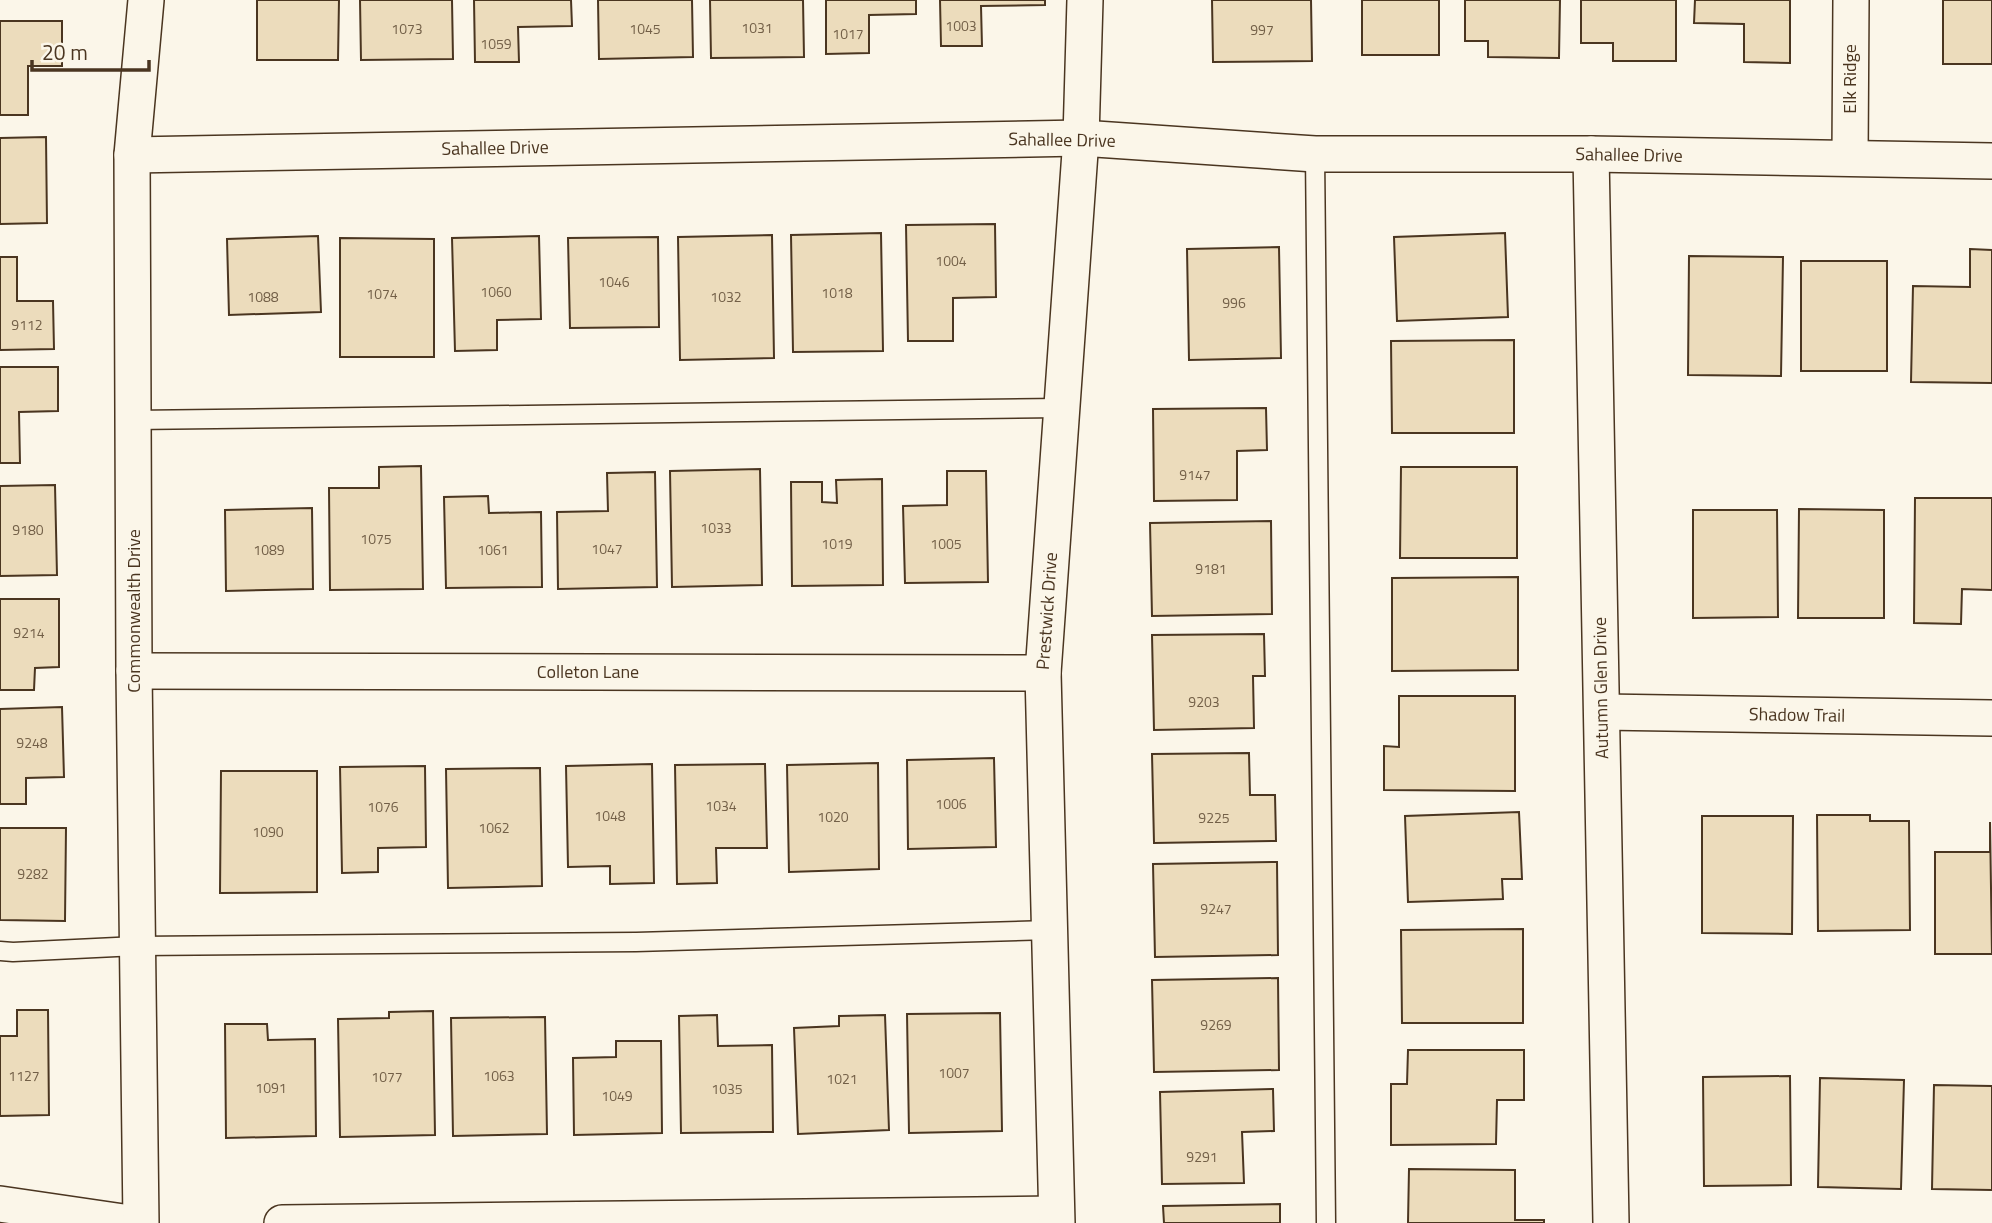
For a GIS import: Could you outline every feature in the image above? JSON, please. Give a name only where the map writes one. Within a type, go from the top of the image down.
[{"type":"street","name":"Commonwealth Drive","points":[[141,1223],[134,671],[132,155],[146,0]]},
{"type":"street","name":"Prestwick Drive","points":[[1057,1219],[1043,673],[1081,138],[1085,0]]},
{"type":"street","name":"Elk Ridge","points":[[1850,157],[1851,0]]},
{"type":"street","name":"Sahallee Drive","points":[[132,155],[1081,138],[1315,153],[1850,157],[1992,161]]},
{"type":"street","name":"Autumn Glen Drive","points":[[1591,154],[1611,1223]]},
{"type":"street","name":"Colleton Lane","points":[[134,671],[1043,673]]},
{"type":"street","name":"Shadow Trail","points":[[1602,712],[1992,718]]},
{"type":"street","points":[[0,1204],[130,1223]]},
{"type":"street","points":[[282,1223],[1057,1219]]},
{"type":"lane","points":[[1315,153],[1326,1223]]},
{"type":"lane","points":[[133,419],[1061,408]]},
{"type":"lane","points":[[0,951],[137,946],[636,942],[1049,930]]},
{"type":"building","points":[[257,0],[339,0],[338,60],[257,60]]},
{"type":"building","points":[[360,0],[452,0],[453,59],[361,60]]},
{"type":"building","points":[[474,0],[571,0],[572,26],[518,27],[519,62],[475,62]]},
{"type":"building","points":[[598,0],[692,0],[693,57],[599,59]]},
{"type":"building","points":[[710,0],[803,0],[804,57],[711,58]]},
{"type":"building","points":[[826,0],[916,0],[916,14],[869,15],[869,53],[826,54]]},
{"type":"building","points":[[940,0],[1045,0],[1045,5],[981,6],[982,46],[941,46]]},
{"type":"building","points":[[1212,0],[1311,0],[1312,61],[1213,62]]},
{"type":"building","points":[[1362,0],[1439,0],[1439,55],[1362,55]]},
{"type":"building","points":[[1465,0],[1560,0],[1559,58],[1488,57],[1488,41],[1465,41]]},
{"type":"building","points":[[1581,0],[1676,0],[1676,61],[1613,61],[1613,43],[1581,43]]},
{"type":"building","points":[[1695,0],[1790,0],[1790,63],[1744,62],[1744,24],[1694,23]]},
{"type":"building","points":[[1943,0],[1992,0],[1992,64],[1943,64]]},
{"type":"building","points":[[0,21],[62,21],[62,66],[28,66],[28,115],[0,115]]},
{"type":"building","points":[[46,137],[47,223],[0,224],[0,138]]},
{"type":"building","points":[[995,224],[996,297],[953,298],[953,341],[908,341],[906,225]]},
{"type":"building","points":[[881,233],[883,351],[793,352],[791,235]]},
{"type":"building","points":[[1505,233],[1508,317],[1397,321],[1394,237]]},
{"type":"building","points":[[772,235],[774,358],[680,360],[678,237]]},
{"type":"building","points":[[318,236],[321,312],[229,315],[227,239]]},
{"type":"building","points":[[539,236],[541,319],[497,320],[497,350],[455,351],[452,238]]},
{"type":"building","points":[[658,237],[659,327],[570,328],[568,238]]},
{"type":"building","points":[[340,238],[434,239],[434,357],[340,357]]},
{"type":"building","points":[[1279,247],[1281,358],[1189,360],[1187,249]]},
{"type":"building","points":[[1970,249],[1992,250],[1992,383],[1911,382],[1913,286],[1970,287]]},
{"type":"building","points":[[1689,256],[1783,257],[1781,376],[1688,375]]},
{"type":"building","points":[[0,257],[17,257],[17,301],[53,301],[54,349],[0,350]]},
{"type":"building","points":[[1801,261],[1887,261],[1887,371],[1801,371]]},
{"type":"building","points":[[1514,340],[1514,433],[1392,433],[1391,341]]},
{"type":"building","points":[[0,367],[58,367],[58,411],[19,412],[20,463],[0,463]]},
{"type":"building","points":[[1266,408],[1267,450],[1237,451],[1237,500],[1154,501],[1153,409]]},
{"type":"building","points":[[421,466],[423,589],[330,590],[329,488],[379,488],[379,467]]},
{"type":"building","points":[[1401,467],[1517,467],[1517,558],[1400,558]]},
{"type":"building","points":[[760,469],[762,585],[672,587],[670,471]]},
{"type":"building","points":[[947,471],[986,471],[988,582],[905,583],[903,506],[947,505]]},
{"type":"building","points":[[655,472],[657,587],[558,589],[557,512],[608,511],[607,473]]},
{"type":"building","points":[[882,479],[883,585],[792,586],[791,482],[822,482],[822,502],[837,503],[836,480]]},
{"type":"building","points":[[55,485],[57,575],[0,576],[0,486]]},
{"type":"building","points":[[488,496],[489,513],[541,512],[542,587],[446,588],[444,497]]},
{"type":"building","points":[[1915,498],[1992,498],[1992,590],[1962,589],[1961,624],[1914,623]]},
{"type":"building","points":[[312,508],[313,589],[226,591],[225,510]]},
{"type":"building","points":[[1799,509],[1884,510],[1884,618],[1798,618]]},
{"type":"building","points":[[1693,510],[1777,510],[1778,617],[1693,618]]},
{"type":"building","points":[[1271,521],[1272,614],[1152,616],[1150,523]]},
{"type":"building","points":[[1518,577],[1518,670],[1392,671],[1392,578]]},
{"type":"building","points":[[0,599],[59,599],[59,667],[35,668],[34,690],[0,690]]},
{"type":"building","points":[[1264,634],[1265,676],[1253,676],[1254,728],[1154,730],[1152,635]]},
{"type":"building","points":[[1399,696],[1515,696],[1515,791],[1384,790],[1384,746],[1399,747]]},
{"type":"building","points":[[62,707],[64,777],[26,778],[26,804],[0,804],[0,709]]},
{"type":"building","points":[[1249,753],[1250,795],[1275,795],[1276,841],[1154,843],[1152,754]]},
{"type":"building","points":[[994,758],[996,847],[908,849],[907,760]]},
{"type":"building","points":[[878,763],[879,869],[789,872],[787,765]]},
{"type":"building","points":[[652,764],[654,883],[610,884],[610,866],[568,867],[566,766]]},
{"type":"building","points":[[765,764],[767,848],[716,848],[717,883],[677,884],[675,765]]},
{"type":"building","points":[[425,766],[426,847],[378,848],[378,872],[342,873],[340,767]]},
{"type":"building","points":[[540,768],[542,886],[448,888],[446,769]]},
{"type":"building","points":[[221,771],[317,771],[317,892],[220,893]]},
{"type":"building","points":[[1519,812],[1522,879],[1502,879],[1503,899],[1408,902],[1405,816]]},
{"type":"building","points":[[1817,815],[1870,815],[1870,821],[1909,821],[1910,930],[1818,931]]},
{"type":"building","points":[[1702,816],[1793,816],[1792,934],[1702,933]]},
{"type":"building","points":[[1990,822],[1992,954],[1935,954],[1935,852],[1990,852]]},
{"type":"building","points":[[0,828],[66,828],[65,921],[0,920]]},
{"type":"building","points":[[1277,862],[1278,955],[1155,957],[1153,864]]},
{"type":"building","points":[[1523,929],[1523,1023],[1402,1023],[1401,930]]},
{"type":"building","points":[[1278,978],[1279,1070],[1154,1072],[1152,980]]},
{"type":"building","points":[[17,1010],[48,1010],[49,1115],[0,1116],[0,1036],[17,1036]]},
{"type":"building","points":[[433,1011],[435,1135],[340,1137],[338,1019],[389,1018],[389,1012]]},
{"type":"building","points":[[1000,1013],[1002,1131],[909,1133],[907,1014]]},
{"type":"building","points":[[717,1015],[718,1046],[772,1045],[773,1132],[681,1133],[679,1016]]},
{"type":"building","points":[[885,1015],[889,1130],[798,1134],[794,1028],[839,1026],[839,1016]]},
{"type":"building","points":[[545,1017],[547,1134],[453,1136],[451,1018]]},
{"type":"building","points":[[225,1024],[267,1024],[268,1040],[315,1039],[316,1136],[226,1138]]},
{"type":"building","points":[[616,1041],[661,1041],[662,1133],[574,1135],[573,1058],[616,1057]]},
{"type":"building","points":[[1408,1050],[1524,1050],[1524,1100],[1497,1100],[1496,1144],[1391,1145],[1391,1084],[1407,1084]]},
{"type":"building","points":[[1790,1076],[1791,1185],[1704,1186],[1703,1077]]},
{"type":"building","points":[[1820,1078],[1904,1080],[1901,1189],[1818,1187]]},
{"type":"building","points":[[1934,1085],[1992,1086],[1992,1190],[1932,1189]]},
{"type":"building","points":[[1273,1089],[1274,1131],[1242,1132],[1244,1183],[1162,1184],[1160,1092]]},
{"type":"building","points":[[1409,1169],[1515,1170],[1515,1220],[1544,1220],[1544,1223],[1408,1223]]},
{"type":"building","points":[[1280,1204],[1280,1223],[1164,1223],[1163,1206]]}]
